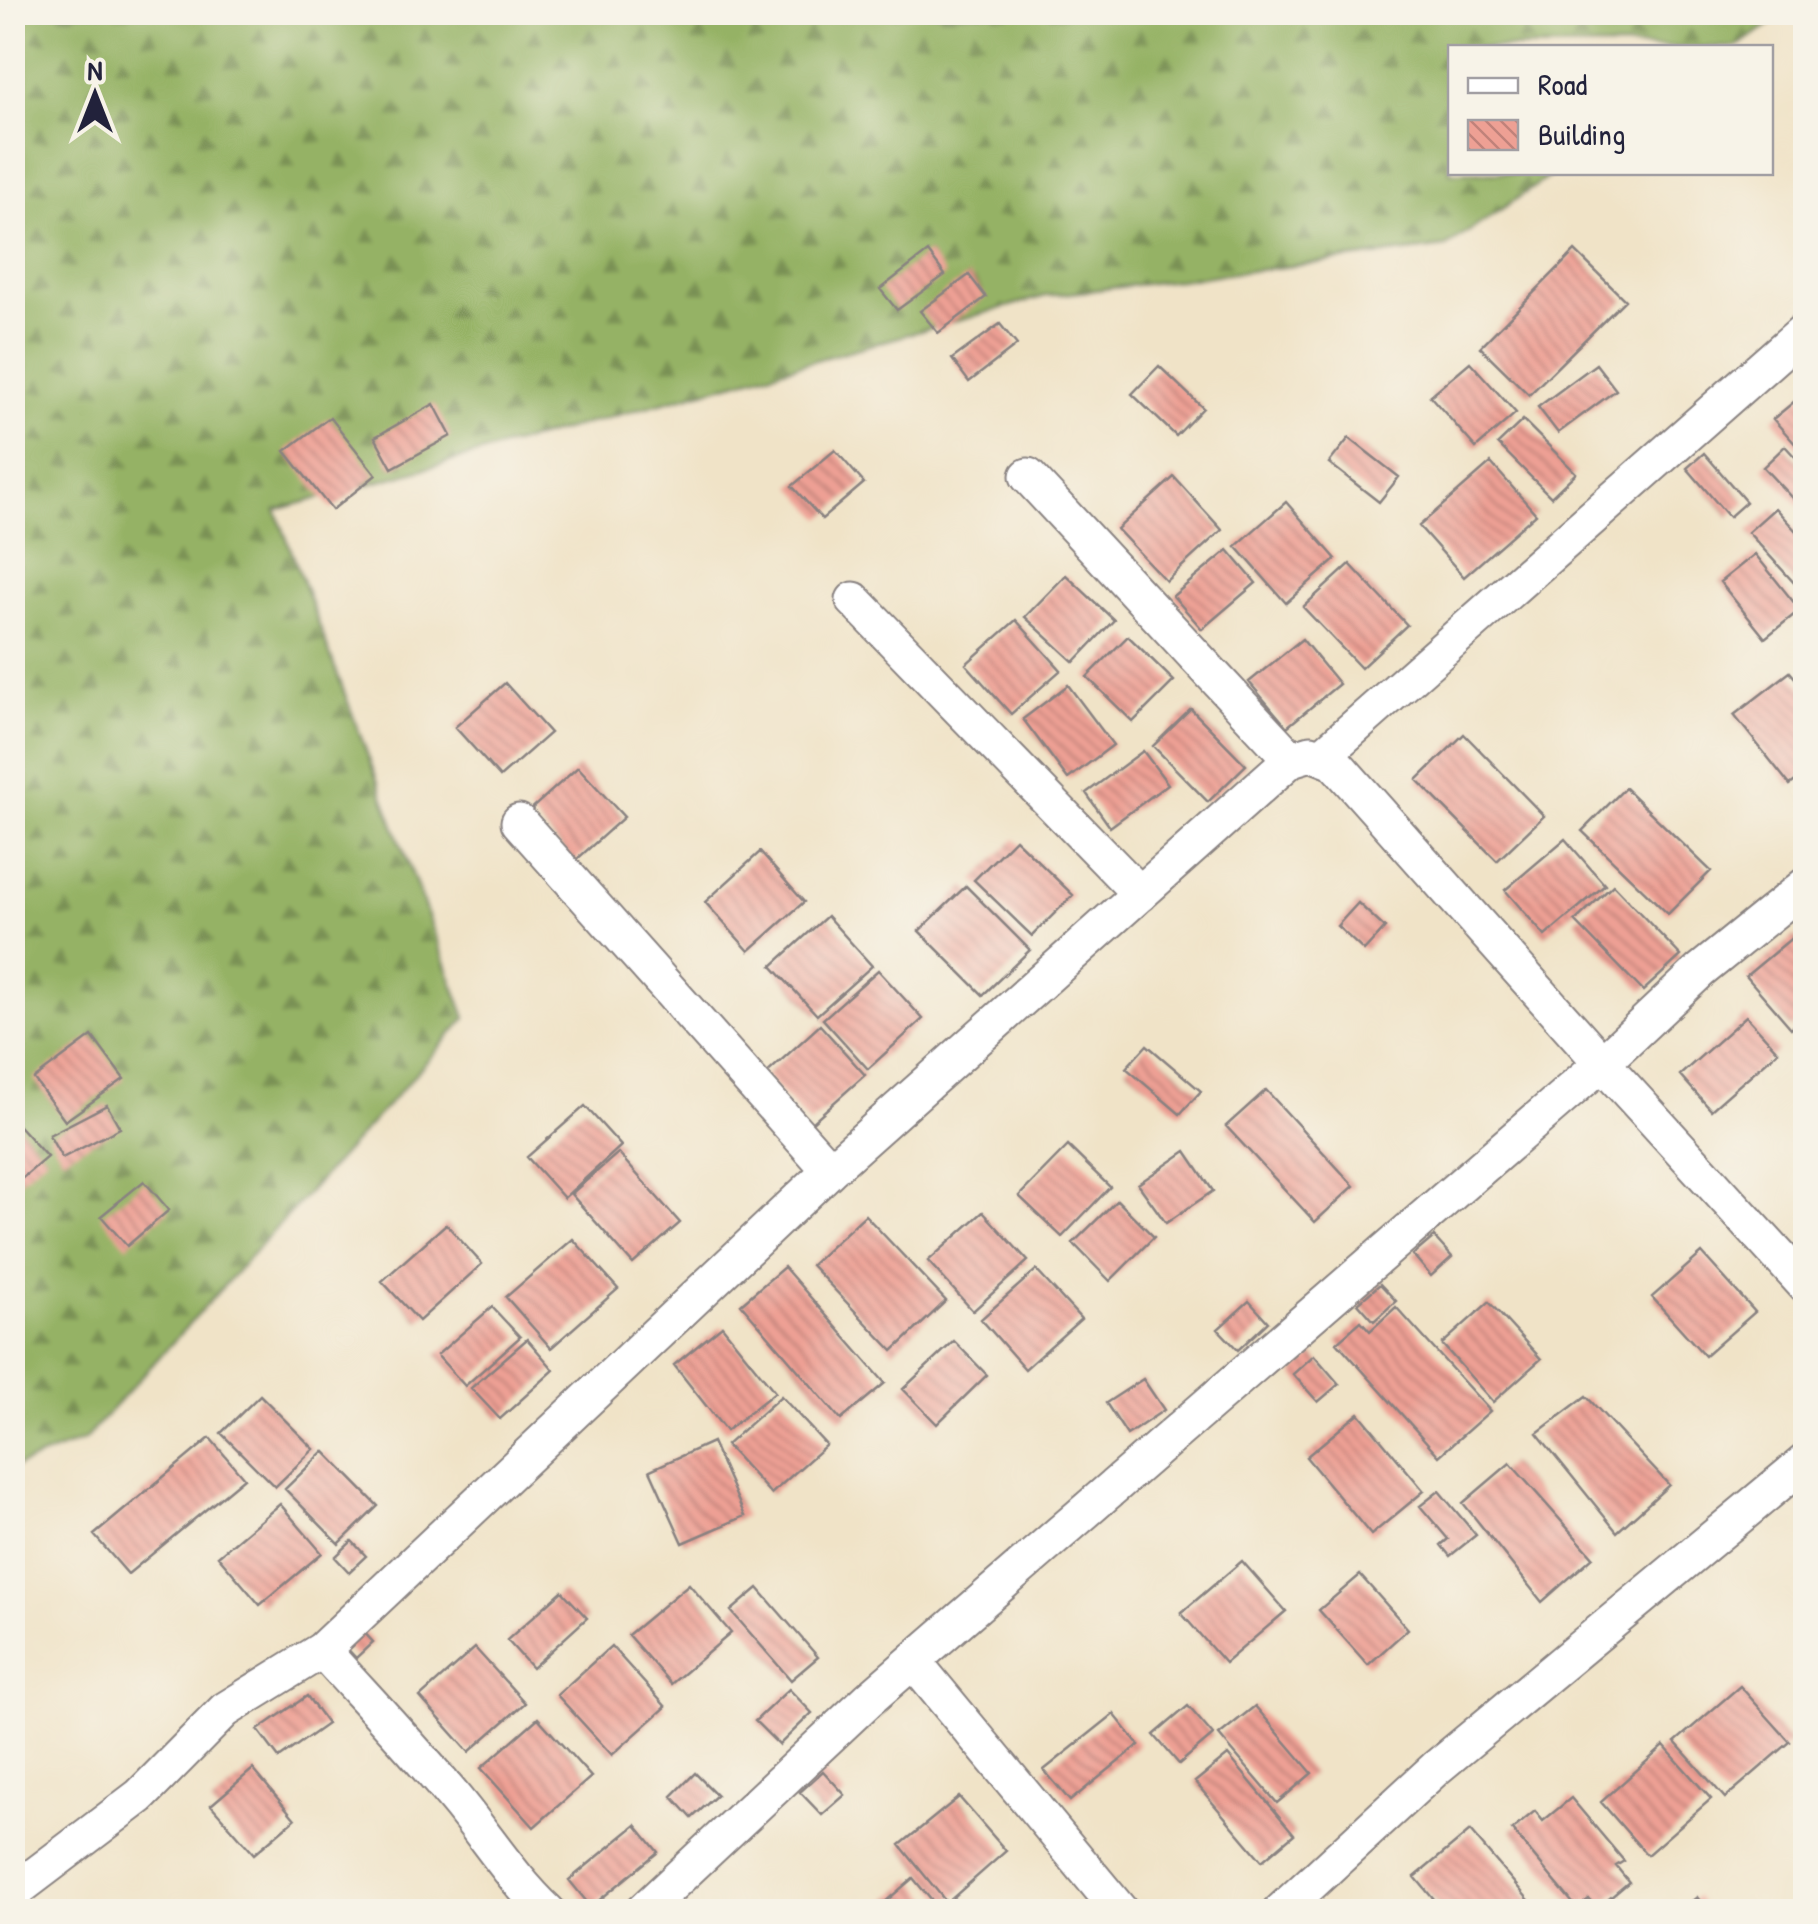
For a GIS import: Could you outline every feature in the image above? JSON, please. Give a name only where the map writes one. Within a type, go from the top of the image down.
[{"type":"street","points":[[12,1893],[140,1796],[224,1710],[322,1650],[830,1170],[1140,894],[1306,758],[1806,329]]},
{"type":"street","points":[[1028,476],[1306,758],[1334,762],[1806,1286]]},
{"type":"street","points":[[854,600],[1140,894]]},
{"type":"street","points":[[519,822],[830,1170]]},
{"type":"street","points":[[642,1912],[869,1699],[1602,1063],[1700,971],[1806,885]]},
{"type":"street","points":[[1280,1912],[1436,1768],[1806,1461]]},
{"type":"street","points":[[322,1650],[462,1807],[528,1893],[548,1912]]},
{"type":"street","points":[[914,1661],[1120,1912]]},
{"type":"green space","points":[[13,13],[1787,13],[1739,45],[1448,45],[1448,175],[1551,175],[1446,247],[1046,296],[276,510],[466,1018],[84,1440],[13,1468]]},
{"type":"building","points":[[1575,251],[1625,300],[1529,395],[1480,347]]},
{"type":"building","points":[[928,252],[945,275],[897,310],[880,289]]},
{"type":"building","points":[[969,275],[986,297],[938,333],[920,311]]},
{"type":"building","points":[[1000,324],[1017,345],[969,382],[952,359]]},
{"type":"building","points":[[1470,362],[1516,413],[1476,448],[1430,396]]},
{"type":"building","points":[[1596,364],[1616,390],[1558,433],[1538,407]]},
{"type":"building","points":[[1159,366],[1203,408],[1176,436],[1132,394]]},
{"type":"building","points":[[1806,392],[1806,456],[1773,419]]},
{"type":"building","points":[[434,404],[451,436],[392,468],[375,437]]},
{"type":"building","points":[[330,417],[376,475],[332,510],[285,451]]},
{"type":"building","points":[[1523,420],[1576,473],[1551,497],[1498,444]]},
{"type":"building","points":[[1349,438],[1399,477],[1379,502],[1329,463]]},
{"type":"building","points":[[1785,446],[1806,469],[1806,513],[1763,467]]},
{"type":"building","points":[[835,450],[864,483],[822,519],[792,486]]},
{"type":"building","points":[[1704,453],[1746,502],[1729,517],[1687,468]]},
{"type":"building","points":[[1491,463],[1536,514],[1464,577],[1419,526]]},
{"type":"building","points":[[1174,477],[1222,530],[1166,581],[1117,529]]},
{"type":"building","points":[[1286,502],[1336,559],[1286,603],[1236,546]]},
{"type":"building","points":[[1775,508],[1806,542],[1806,596],[1748,532]]},
{"type":"building","points":[[1228,550],[1256,583],[1202,629],[1173,596]]},
{"type":"building","points":[[1755,554],[1800,610],[1765,638],[1720,582]]},
{"type":"building","points":[[1350,564],[1407,625],[1361,668],[1303,607]]},
{"type":"building","points":[[1066,575],[1114,620],[1074,662],[1025,617]]},
{"type":"building","points":[[1016,620],[1061,670],[1011,714],[966,664]]},
{"type":"building","points":[[1128,636],[1174,681],[1133,722],[1087,677]]},
{"type":"building","points":[[1302,639],[1339,684],[1287,727],[1249,682]]},
{"type":"building","points":[[1790,672],[1806,691],[1806,773],[1790,785],[1734,715]]},
{"type":"building","points":[[505,683],[550,733],[500,777],[455,727]]},
{"type":"building","points":[[1068,685],[1113,745],[1068,779],[1023,719]]},
{"type":"building","points":[[1191,709],[1246,765],[1208,802],[1153,746]]},
{"type":"building","points":[[1464,734],[1544,816],[1497,861],[1417,780]]},
{"type":"building","points":[[1143,751],[1168,784],[1110,827],[1086,793]]},
{"type":"building","points":[[578,767],[624,817],[574,862],[529,811]]},
{"type":"building","points":[[1625,788],[1711,871],[1668,914],[1582,831]]},
{"type":"building","points":[[1015,839],[1073,895],[1032,936],[974,880]]},
{"type":"building","points":[[1565,839],[1605,885],[1545,936],[1505,890]]},
{"type":"building","points":[[760,852],[804,902],[749,951],[705,902]]},
{"type":"building","points":[[1613,885],[1681,956],[1643,991],[1575,921]]},
{"type":"building","points":[[966,886],[1030,950],[983,995],[919,931]]},
{"type":"building","points":[[1358,903],[1385,928],[1364,951],[1337,926]]},
{"type":"building","points":[[827,916],[872,966],[817,1015],[772,966]]},
{"type":"building","points":[[1794,936],[1806,949],[1806,1015],[1791,1028],[1746,976]]},
{"type":"building","points":[[878,970],[923,1019],[868,1069],[823,1019]]},
{"type":"building","points":[[1746,1016],[1778,1051],[1711,1110],[1680,1075]]},
{"type":"building","points":[[820,1025],[865,1075],[810,1124],[765,1075]]},
{"type":"building","points":[[92,1036],[124,1079],[65,1121],[34,1079]]},
{"type":"building","points":[[1147,1045],[1201,1091],[1180,1114],[1126,1068]]},
{"type":"building","points":[[1266,1090],[1354,1186],[1315,1222],[1226,1126]]},
{"type":"building","points":[[107,1105],[120,1128],[62,1158],[49,1135]]},
{"type":"building","points":[[585,1106],[621,1146],[564,1198],[527,1157]]},
{"type":"building","points":[[12,1118],[47,1157],[12,1187]]},
{"type":"building","points":[[1068,1146],[1110,1187],[1062,1237],[1019,1196]]},
{"type":"building","points":[[1186,1151],[1213,1191],[1166,1223],[1138,1184]]},
{"type":"building","points":[[618,1153],[680,1223],[633,1264],[571,1194]]},
{"type":"building","points":[[144,1181],[169,1210],[127,1246],[101,1216]]},
{"type":"building","points":[[1117,1200],[1154,1237],[1110,1281],[1073,1243]]},
{"type":"building","points":[[983,1212],[1028,1261],[973,1311],[928,1261]]},
{"type":"building","points":[[865,1215],[946,1301],[893,1351],[811,1265]]},
{"type":"building","points":[[446,1224],[482,1264],[419,1321],[382,1281]]},
{"type":"building","points":[[1434,1237],[1452,1257],[1431,1276],[1413,1255]]},
{"type":"building","points":[[573,1239],[618,1289],[551,1348],[506,1297]]},
{"type":"building","points":[[1702,1253],[1755,1312],[1705,1356],[1652,1297]]},
{"type":"building","points":[[784,1267],[885,1383],[841,1420],[741,1304]]},
{"type":"building","points":[[1036,1270],[1081,1319],[1025,1369],[981,1319]]},
{"type":"building","points":[[1380,1284],[1396,1301],[1374,1321],[1358,1303]]},
{"type":"building","points":[[1249,1301],[1268,1322],[1238,1350],[1218,1329]]},
{"type":"building","points":[[1489,1302],[1541,1359],[1493,1402],[1442,1344]]},
{"type":"building","points":[[492,1307],[520,1337],[465,1386],[437,1355]]},
{"type":"building","points":[[1396,1307],[1490,1411],[1439,1456],[1337,1342],[1361,1321],[1370,1331]]},
{"type":"building","points":[[722,1326],[775,1392],[726,1431],[674,1365]]},
{"type":"building","points":[[527,1339],[554,1370],[500,1419],[471,1388]]},
{"type":"building","points":[[954,1341],[987,1375],[937,1424],[903,1389]]},
{"type":"building","points":[[1314,1355],[1339,1384],[1318,1402],[1293,1374]]},
{"type":"building","points":[[1143,1379],[1164,1410],[1127,1435],[1106,1403]]},
{"type":"building","points":[[260,1395],[314,1449],[275,1487],[221,1433]]},
{"type":"building","points":[[781,1396],[826,1445],[771,1494],[726,1445]]},
{"type":"building","points":[[1586,1396],[1669,1485],[1617,1532],[1537,1433]]},
{"type":"building","points":[[1359,1413],[1424,1491],[1371,1535],[1306,1457]]},
{"type":"building","points":[[210,1438],[244,1478],[128,1574],[94,1535]]},
{"type":"building","points":[[712,1442],[745,1516],[683,1543],[650,1470]]},
{"type":"building","points":[[324,1451],[378,1506],[339,1544],[285,1489]]},
{"type":"building","points":[[1510,1463],[1593,1557],[1542,1602],[1463,1503]]},
{"type":"building","points":[[1439,1491],[1476,1535],[1450,1556],[1441,1545],[1448,1539],[1420,1506]]},
{"type":"building","points":[[280,1504],[322,1553],[260,1605],[218,1556]]},
{"type":"building","points":[[352,1541],[366,1556],[349,1572],[335,1557]]},
{"type":"building","points":[[1242,1561],[1286,1611],[1225,1663],[1181,1613]]},
{"type":"building","points":[[1360,1575],[1408,1629],[1368,1665],[1319,1610]]},
{"type":"building","points":[[689,1584],[731,1633],[671,1684],[628,1635]]},
{"type":"building","points":[[758,1588],[818,1657],[791,1680],[731,1611]]},
{"type":"building","points":[[562,1591],[587,1618],[532,1668],[507,1640]]},
{"type":"building","points":[[359,1627],[373,1642],[356,1658],[342,1643]]},
{"type":"building","points":[[611,1646],[666,1707],[612,1755],[557,1695]]},
{"type":"building","points":[[475,1648],[525,1703],[469,1752],[420,1697]]},
{"type":"building","points":[[1740,1686],[1790,1742],[1725,1798],[1675,1742]]},
{"type":"building","points":[[789,1689],[812,1713],[779,1745],[755,1721]]},
{"type":"building","points":[[307,1696],[327,1724],[279,1758],[258,1730]]},
{"type":"building","points":[[1188,1706],[1213,1735],[1179,1764],[1154,1735]]},
{"type":"building","points":[[1255,1706],[1312,1773],[1277,1803],[1219,1735]]},
{"type":"building","points":[[1114,1714],[1139,1745],[1070,1801],[1044,1770]]},
{"type":"building","points":[[538,1718],[591,1777],[534,1827],[481,1768]]},
{"type":"building","points":[[1664,1746],[1711,1799],[1647,1855],[1601,1802]]},
{"type":"building","points":[[1228,1755],[1294,1834],[1262,1861],[1195,1782]]},
{"type":"building","points":[[253,1769],[295,1819],[254,1854],[211,1805]]},
{"type":"building","points":[[823,1771],[845,1795],[822,1815],[800,1792]]},
{"type":"building","points":[[695,1773],[717,1795],[692,1818],[672,1796]]},
{"type":"building","points":[[959,1797],[1006,1851],[947,1903],[900,1845]]},
{"type":"building","points":[[1571,1798],[1624,1861],[1616,1866],[1629,1882],[1597,1909],[1589,1899],[1577,1908],[1512,1830],[1535,1811],[1543,1821]]},
{"type":"building","points":[[636,1825],[658,1852],[591,1907],[569,1880]]},
{"type":"building","points":[[1470,1831],[1539,1912],[1444,1912],[1415,1877]]},
{"type":"building","points":[[913,1878],[941,1912],[882,1912],[878,1908]]},
{"type":"building","points":[[1697,1897],[1708,1912],[1679,1912]]}]
